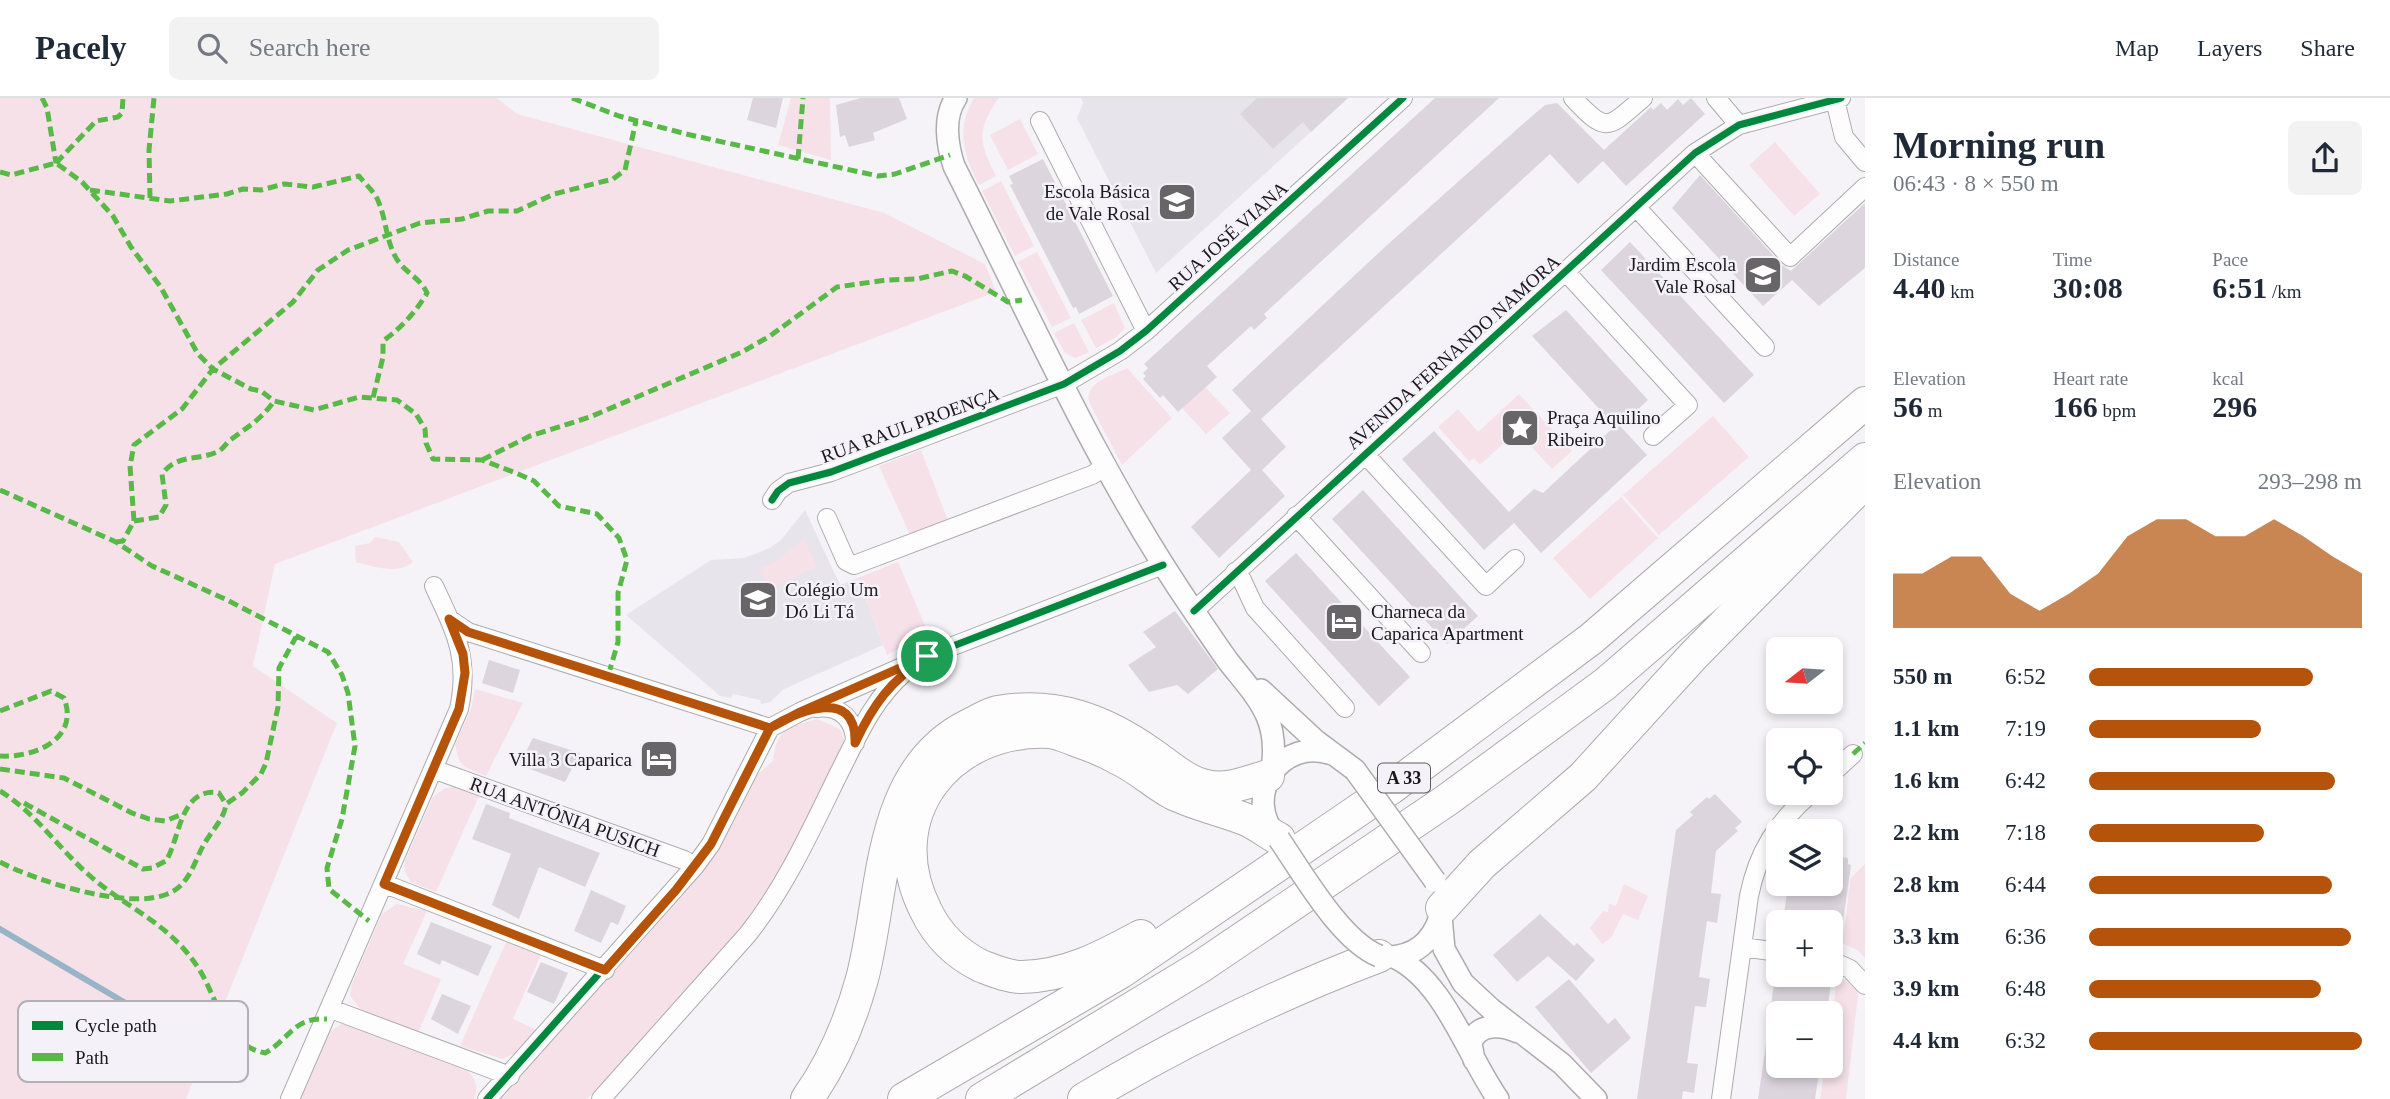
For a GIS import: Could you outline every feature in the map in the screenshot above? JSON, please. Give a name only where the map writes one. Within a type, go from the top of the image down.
[{"type":"highway","name":"A 33","points":[[904,1099],[1121,972],[1320,838],[1591,639],[1865,403]]},
{"type":"highway","name":"A 33","points":[[982,1099],[1200,967],[1457,792],[1605,684],[1865,459]]},
{"type":"highway","points":[[1439,902],[1583,777],[1694,655],[1865,482]]},
{"type":"highway","points":[[807,1099],[830,1063],[845,1032],[863,978],[873,916],[901,799],[919,765],[955,732],[994,712],[1037,708],[1079,715],[1113,730],[1184,776],[1205,786],[1224,788],[1270,773]]},
{"type":"highway","points":[[1279,839],[1248,820],[1172,793],[1121,759],[1087,744],[1054,732],[1021,732],[992,738],[970,749],[937,777],[918,811],[912,831],[911,863],[924,907],[933,926],[954,949],[996,972],[1020,977],[1066,972],[1097,960],[1320,838]]},
{"type":"highway","points":[[1084,1099],[1208,1029],[1321,978],[1387,957]]},
{"type":"street","points":[[956,98],[951,106],[947,128],[954,166],[1064,384],[1163,565],[1228,661],[1258,698],[1270,722],[1274,748],[1270,773],[1263,792],[1264,810],[1269,826],[1348,935],[1363,949],[1411,966],[1429,984],[1498,1099]]},
{"type":"street","name":"RUA JOSÉ VIANA","points":[[1064,384],[1120,351],[1146,331],[1403,98]]},
{"type":"street","points":[[1573,98],[1594,120],[1607,124],[1615,122],[1643,98]]},
{"type":"street","points":[[1716,98],[1739,125]]},
{"type":"street","points":[[1838,99],[1844,137],[1865,162]]},
{"type":"street","name":"AVENIDA FERNANDO NAMORA","points":[[1194,611],[1695,153],[1739,125],[1838,99]]},
{"type":"street","points":[[1040,121],[1146,331]]},
{"type":"street","points":[[1695,153],[1790,257],[1865,187]]},
{"type":"street","points":[[1636,207],[1765,347]]},
{"type":"street","points":[[1566,272],[1688,405],[1653,436]]},
{"type":"street","name":"RUA RAUL PROENÇA","points":[[772,500],[778,491],[789,483],[831,472],[1064,384]]},
{"type":"street","points":[[1364,453],[1486,586],[1515,559]]},
{"type":"street","points":[[827,518],[846,561],[854,565],[1092,475],[1107,466]]},
{"type":"street","points":[[1296,516],[1420,653]]},
{"type":"street","points":[[487,1099],[605,970],[695,866],[711,844],[770,728],[927,656],[1163,565]]},
{"type":"street","points":[[1236,572],[1255,608],[1345,708]]},
{"type":"street","points":[[290,1099],[459,709],[463,693],[463,654],[434,586]]},
{"type":"street","points":[[449,619],[476,635],[770,728]]},
{"type":"street","points":[[601,1099],[770,906],[787,879],[867,718],[890,685],[927,656]]},
{"type":"street","points":[[1228,661],[1316,741],[1355,770],[1439,902],[1444,949],[1463,983],[1491,1009],[1569,1071],[1596,1099]]},
{"type":"street","points":[[800,712],[818,707],[832,707],[842,712],[851,721],[855,743]]},
{"type":"street","points":[[1270,773],[1287,757],[1306,750],[1334,754]]},
{"type":"street","points":[[1843,763],[1853,754]]},
{"type":"street","name":"RUA ANTÓNIA PUSICH","points":[[433,769],[695,866]]},
{"type":"street","points":[[1721,1099],[1753,876],[1762,851],[1785,817],[1798,805]]},
{"type":"street","points":[[384,884],[605,970]]},
{"type":"street","points":[[1387,957],[1412,953],[1428,942],[1439,902]]},
{"type":"street","points":[[1742,947],[1766,950]]},
{"type":"street","points":[[1843,966],[1850,969],[1865,985]]},
{"type":"street","points":[[331,1009],[510,1076]]},
{"type":"street","points":[[1476,1065],[1471,1043],[1482,1030],[1504,1028],[1530,1038]]},
{"type":"shaded area","points":[[0,98],[497,98],[517,114],[884,213],[985,264],[996,292],[275,564],[253,666],[337,723],[225,1001],[18,1001],[18,1082],[193,1082],[186,1099],[0,1099]]},
{"type":"shaded area","points":[[791,98],[830,98],[831,160],[778,145]]},
{"type":"shaded area","points":[[974,98],[999,98],[986,119],[982,136],[986,154],[996,176],[979,185],[969,163],[963,131],[968,109]]},
{"type":"shaded area","name":"Escola Básica de Vale Rosal","points":[[1081,98],[1348,98],[1156,273],[1077,118],[1083,103]]},
{"type":"shaded area","points":[[1020,119],[1038,154],[1008,170],[990,135]]},
{"type":"shaded area","points":[[1775,142],[1820,194],[1794,216],[1749,165]]},
{"type":"shaded area","points":[[1001,181],[1034,246],[1015,256],[982,191]]},
{"type":"shaded area","points":[[1037,252],[1071,318],[1052,327],[1018,262]]},
{"type":"shaded area","points":[[1114,303],[1125,328],[1115,338],[1096,348],[1081,320]]},
{"type":"shaded area","points":[[1074,323],[1089,352],[1075,358],[1065,353],[1054,333]]},
{"type":"shaded area","points":[[1127,368],[1172,418],[1122,465],[1089,402],[1089,395],[1091,389],[1101,380]]},
{"type":"shaded area","points":[[1205,387],[1230,413],[1206,434],[1182,408]]},
{"type":"shaded area","points":[[1519,394],[1572,451],[1552,469],[1517,431],[1480,465],[1474,458],[1469,461],[1438,427],[1458,409],[1478,432]]},
{"type":"shaded area","points":[[1713,416],[1749,457],[1659,535],[1623,495]]},
{"type":"shaded area","points":[[921,450],[948,521],[910,535],[879,466]]},
{"type":"shaded area","points":[[1621,497],[1658,538],[1590,599],[1553,558]]},
{"type":"shaded area","name":"Colégio Um Dó Li Tá","points":[[805,510],[840,585],[858,578],[883,645],[784,689],[770,702],[761,704],[760,700],[733,694],[731,698],[720,696],[626,615],[711,560],[744,558],[768,549],[781,540]]},
{"type":"shaded area","points":[[375,537],[399,542],[413,562],[393,569],[356,562],[355,546],[370,543]]},
{"type":"shaded area","points":[[804,539],[817,567],[769,589],[759,569],[775,562]]},
{"type":"shaded area","points":[[898,562],[929,635],[887,655],[858,578]]},
{"type":"shaded area","points":[[475,689],[523,703],[486,776],[465,767],[459,760],[455,745],[471,709]]},
{"type":"shaded area","points":[[817,719],[840,729],[845,742],[784,869],[746,927],[587,1099],[499,1099],[701,873],[715,854],[752,779],[773,761],[777,742],[785,731]]},
{"type":"shaded area","points":[[454,787],[479,796],[436,892],[411,882],[404,870],[405,861],[433,797],[445,788]]},
{"type":"shaded area","points":[[1865,864],[1865,958],[1857,950],[1843,943],[1851,878]]},
{"type":"shaded area","points":[[1624,884],[1648,896],[1638,920],[1623,914],[1611,938],[1602,944],[1590,928],[1603,911],[1608,912],[1609,904],[1616,906]]},
{"type":"shaded area","points":[[397,904],[427,911],[403,964],[441,979],[419,1031],[362,1011],[350,996],[351,986],[382,914]]},
{"type":"shaded area","points":[[506,942],[541,955],[513,1019],[537,1030],[516,1053],[503,1059],[460,1046]]},
{"type":"shaded area","points":[[1843,979],[1857,989],[1846,1099],[1820,1099],[1823,1078],[1843,1078],[1843,1001],[1834,1001],[1836,987],[1843,987]]},
{"type":"shaded area","points":[[343,1023],[353,1024],[463,1067],[475,1081],[474,1099],[298,1099],[328,1033]]},
{"type":"building","points":[[753,98],[783,98],[776,128],[747,120]]},
{"type":"building","points":[[861,98],[899,98],[907,119],[873,133],[875,140],[849,147],[845,135],[840,137],[836,105]]},
{"type":"building","points":[[1257,98],[1348,98],[1311,132],[1303,122],[1273,149],[1240,114]]},
{"type":"building","points":[[1435,98],[1499,98],[1264,314],[1267,318],[1254,330],[1251,326],[1207,366],[1217,377],[1178,412],[1163,395],[1160,398],[1143,379],[1146,376],[1143,373],[1148,368],[1144,364]]},
{"type":"building","points":[[1691,98],[1705,114],[1626,186],[1603,161],[1578,184],[1550,154],[1261,419],[1286,447],[1262,470],[1285,496],[1219,558],[1191,527],[1251,470],[1222,438],[1251,411],[1232,390],[1386,246],[1545,105],[1557,103],[1604,150],[1651,107],[1653,110],[1661,103],[1667,110],[1678,99],[1683,105]]},
{"type":"building","points":[[1043,159],[1113,296],[1079,314],[1076,307],[1073,308],[1010,185],[1013,184],[1009,176]]},
{"type":"building","points":[[1700,175],[1782,265],[1791,271],[1865,203],[1865,268],[1819,306],[1792,280],[1763,306],[1672,208]]},
{"type":"building","points":[[1630,242],[1754,375],[1724,403],[1601,270]]},
{"type":"building","points":[[1566,310],[1648,400],[1620,426],[1647,455],[1541,553],[1514,523],[1484,550],[1402,459],[1434,431],[1509,512],[1534,489],[1543,493],[1615,426],[1532,336]]},
{"type":"building","points":[[1363,490],[1478,616],[1447,644],[1332,519]]},
{"type":"building","points":[[1296,553],[1410,677],[1379,706],[1265,581]]},
{"type":"building","points":[[1175,611],[1218,669],[1188,694],[1177,685],[1149,692],[1128,665],[1156,647],[1143,632]]},
{"type":"building","points":[[489,660],[520,670],[513,693],[482,683]]},
{"type":"building","points":[[533,738],[580,753],[565,782],[519,765]]},
{"type":"building","points":[[1715,794],[1742,822],[1735,828],[1738,831],[1716,851],[1711,893],[1721,894],[1717,923],[1707,921],[1699,977],[1710,979],[1706,1007],[1695,1006],[1687,1063],[1698,1064],[1694,1093],[1683,1091],[1682,1099],[1637,1099],[1676,830],[1693,815],[1690,812],[1707,797],[1709,799]]},
{"type":"building","points":[[486,804],[510,813],[509,818],[600,853],[585,887],[539,867],[519,919],[492,905],[511,854],[472,839]]},
{"type":"building","points":[[1843,857],[1848,858],[1848,864],[1851,865],[1843,922],[1843,910],[1785,910],[1786,896],[1843,896]]},
{"type":"building","points":[[591,890],[626,906],[618,925],[611,922],[601,943],[574,931]]},
{"type":"building","points":[[1540,914],[1574,946],[1577,943],[1595,960],[1576,981],[1548,956],[1517,982],[1493,955]]},
{"type":"building","points":[[431,922],[492,946],[478,976],[442,960],[440,965],[417,954]]},
{"type":"building","points":[[541,962],[568,973],[554,1004],[527,992]]},
{"type":"building","points":[[1569,979],[1608,1024],[1615,1018],[1631,1038],[1591,1073],[1535,1007]]},
{"type":"building","points":[[1773,987],[1830,987],[1829,1001],[1772,1001]]},
{"type":"building","points":[[442,994],[471,1006],[458,1034],[431,1019]]},
{"type":"building","points":[[1766,1044],[1766,1078],[1818,1078],[1815,1099],[1758,1099]]},
{"type":"waterway","points":[[0,929],[122,1001]]},
{"type":"marked path","points":[[42,98],[47,108],[56,163]]},
{"type":"marked path","points":[[56,163],[96,121],[118,117],[122,113],[123,98]]},
{"type":"marked path","points":[[150,198],[149,150],[154,98]]},
{"type":"marked path","points":[[572,98],[619,116],[686,134],[878,176],[895,174],[950,155]]},
{"type":"marked path","points":[[798,159],[803,98]]},
{"type":"marked path","points":[[116,542],[123,541],[134,521],[130,466],[134,445],[182,409],[213,369],[293,302],[318,270],[348,250],[420,223],[462,219],[488,211],[517,211],[554,194],[613,179],[625,170],[636,121]]},
{"type":"marked path","points":[[0,172],[11,175],[56,163],[82,182],[113,216],[131,247],[160,286],[198,354],[213,369],[251,389],[261,391],[274,401],[314,410],[359,397],[397,400],[416,414],[425,429],[426,443],[433,459],[482,460],[534,481],[559,506],[597,514],[619,538],[627,560],[618,593],[618,642],[608,676]]},
{"type":"marked path","points":[[90,190],[170,201],[227,194],[243,189],[261,190],[284,184],[313,187],[359,176],[378,199],[395,256],[427,293],[408,319],[383,341],[383,357],[373,398]]},
{"type":"marked path","points":[[482,460],[530,436],[590,417],[742,352],[770,336],[837,287],[917,279],[952,271],[1008,302],[1022,300]]},
{"type":"marked path","points":[[134,521],[159,517],[166,505],[162,474],[168,468],[174,463],[219,451],[259,418],[274,401]]},
{"type":"marked path","points":[[0,490],[116,542],[152,566],[225,599],[328,652],[342,675],[348,693],[355,746],[342,819],[327,868],[329,889],[369,921]]},
{"type":"marked path","points":[[0,862],[61,886],[113,897],[158,897],[175,890],[188,876],[223,815],[226,804],[261,774],[266,763],[278,707],[279,668],[296,637]]},
{"type":"marked path","points":[[0,711],[51,691],[64,698],[67,712],[66,725],[51,743],[27,754],[0,756]]},
{"type":"marked path","points":[[1853,754],[1865,743]]},
{"type":"marked path","points":[[0,769],[64,778],[149,819],[165,821],[183,814]]},
{"type":"marked path","points":[[0,791],[36,820],[78,865],[103,887],[174,939],[199,969],[215,1001]]},
{"type":"marked path","points":[[24,803],[143,869],[166,861],[183,816],[196,798],[206,793],[219,793],[226,804]]},
{"type":"marked path","points":[[248,1046],[265,1053],[306,1021],[327,1019]]},
{"type":"cycle path","points":[[772,500],[778,491],[789,483],[831,472],[1064,384],[1120,351],[1146,331],[1403,98]]},
{"type":"cycle path","points":[[1194,611],[1695,153],[1739,125],[1841,98]]},
{"type":"cycle path","points":[[487,1099],[695,866],[711,844],[770,728],[927,656],[1163,565]]},
{"type":"place","name":"Escola Básica de Vale Rosal","points":[[1177,202]]},
{"type":"place","name":"Jardim Escola Vale Rosal","points":[[1763,275]]},
{"type":"place","name":"Praça Aquilino Ribeiro","points":[[1520,428]]},
{"type":"place","name":"Colégio Um Dó Li Tá","points":[[758,600]]},
{"type":"place","name":"Charneca da Caparica Apartment","points":[[1344,622]]},
{"type":"place","name":"Villa 3 Caparica","points":[[659,759]]},
{"type":"route","points":[[927,656],[800,712],[770,728],[711,844],[676,890],[605,970],[384,884],[459,709],[463,693],[463,654],[449,619],[468,632],[770,728],[784,720],[800,712],[818,707],[832,707],[851,721],[855,743],[877,701],[890,685],[927,656]]}]
